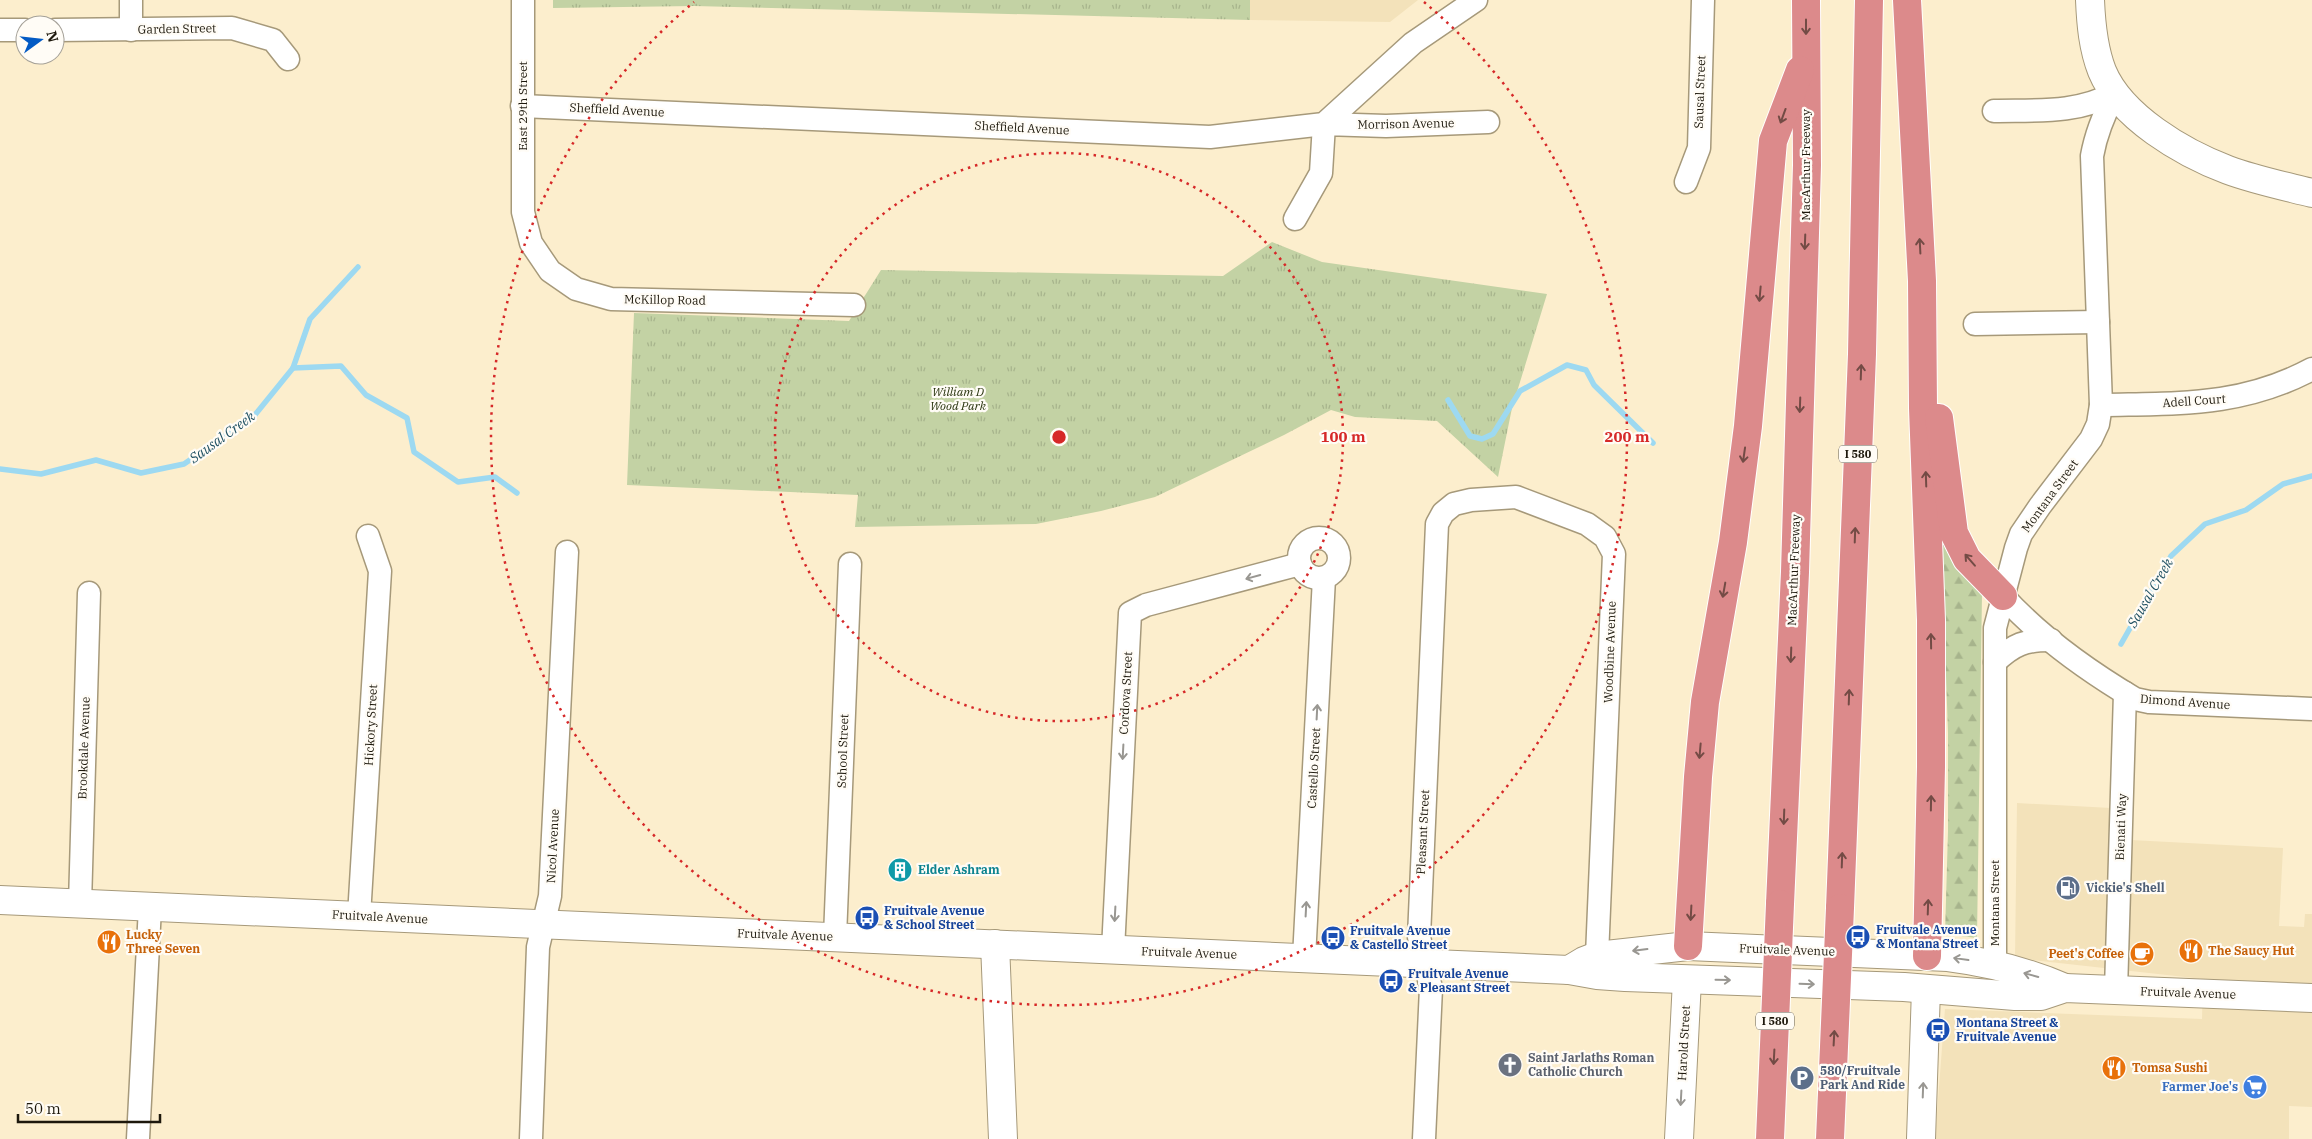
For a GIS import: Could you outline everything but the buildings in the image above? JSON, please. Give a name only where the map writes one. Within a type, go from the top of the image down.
[{"type":"highway","name":"MacArthur Freeway","points":[[1770,1139],[1802,351],[1807,165],[1806,0]]},
{"type":"highway","name":"I 580","points":[[1830,1139],[1862,354],[1869,0]]},
{"type":"highway","points":[[1907,0],[1922,281],[1923,408],[1932,682],[1927,956]]},
{"type":"highway","points":[[1688,946],[1698,777],[1705,702],[1733,542],[1748,426],[1774,141],[1806,54]]},
{"type":"highway","points":[[1922,281],[1954,532],[1967,559],[2003,596]]},
{"type":"main road","points":[[2090,0],[2091,27],[2103,72],[2115,93],[2134,114],[2156,132],[2204,160],[2246,176],[2312,193]]},
{"type":"main road","name":"Fruitvale Avenue","points":[[0,900],[1425,963],[1569,970],[1597,975],[1687,980],[1967,993],[2041,996],[2065,988],[2312,998]]},
{"type":"main road","points":[[995,944],[1003,1139]]},
{"type":"main road","name":"Fruitvale Avenue","points":[[1569,970],[1584,961],[1598,956],[1688,946],[1927,956],[1968,960],[2037,976],[2065,988]]},
{"type":"main road","name":"Harold Street","points":[[1679,1139],[1688,946]]},
{"type":"main road","points":[[1921,1139],[1927,956]]},
{"type":"main road","points":[[1967,993],[1995,966]]},
{"type":"street","points":[[131,0],[131,30]]},
{"type":"street","name":"East 29th Street","points":[[523,0],[523,212]]},
{"type":"street","points":[[1295,219],[1321,173],[1324,124],[1413,43],[1476,0]]},
{"type":"street","name":"Sausal Street","points":[[1686,182],[1699,148],[1703,0]]},
{"type":"street","name":"Garden Street","points":[[65,30],[232,28],[273,40],[288,59]]},
{"type":"street","points":[[0,30],[15,30]]},
{"type":"street","points":[[1994,111],[2074,109],[2101,101],[2115,93]]},
{"type":"street","name":"Montana Street","points":[[1995,966],[1995,628],[2022,534],[2040,506],[2091,439],[2098,424],[2101,405],[2092,156],[2103,114],[2115,93]]},
{"type":"street","name":"Sheffield Avenue","points":[[522,106],[1210,137],[1324,124]]},
{"type":"street","name":"Morrison Avenue","points":[[1324,124],[1386,126],[1488,122]]},
{"type":"street","name":"McKillop Road","points":[[523,212],[531,243],[550,271],[576,290],[611,299],[854,305]]},
{"type":"street","points":[[1975,324],[2098,322]]},
{"type":"street","name":"Adell Court","points":[[2101,405],[2222,400],[2264,389],[2312,369]]},
{"type":"street","name":"Woodbine Avenue","points":[[1437,524],[1444,513],[1454,504],[1471,500],[1516,497],[1586,524],[1605,537],[1614,554],[1598,956]]},
{"type":"street","name":"Pleasant Street","points":[[1424,1139],[1432,988],[1418,939],[1437,524]]},
{"type":"street","name":"Hickory Street","points":[[359,916],[380,571],[368,536]]},
{"type":"street","points":[[1316,538],[1330,541],[1339,551],[1339,565],[1330,576],[1324,578],[1312,577],[1303,570],[1300,564],[1299,557],[1304,544],[1316,538]]},
{"type":"street","name":"Nicol Avenue","points":[[531,1139],[538,947],[550,896],[567,552]]},
{"type":"street","name":"School Street","points":[[835,937],[850,564]]},
{"type":"street","name":"Cordova Street","points":[[1113,950],[1130,613],[1146,605],[1300,564]]},
{"type":"street","name":"Castello Street","points":[[1304,958],[1324,578]]},
{"type":"street","name":"Brookdale Avenue","points":[[80,904],[89,593]]},
{"type":"street","name":"Dimond Avenue","points":[[2003,596],[2021,616],[2051,640],[2135,699],[2150,702],[2312,709]]},
{"type":"street","points":[[1995,662],[2007,651],[2021,643],[2051,640]]},
{"type":"street","name":"Bienati Way","points":[[2116,990],[2125,693]]},
{"type":"street","points":[[138,1139],[150,906]]},
{"type":"shaded area","points":[[1250,0],[1418,0],[1390,22],[1250,20]]},
{"type":"shaded area","points":[[2017,803],[2111,808],[2112,839],[2283,848],[2279,926],[2304,927],[2305,914],[2312,914],[2312,1107],[2289,1106],[2289,1139],[1935,1139],[1945,1009],[2202,1019],[2203,979],[2015,958]]},
{"type":"green space","points":[[553,0],[1250,0],[1250,20],[694,6],[553,8]]},
{"type":"green space","name":"William D Wood Park","points":[[1272,242],[1322,262],[1547,294],[1512,408],[1498,477],[1437,421],[1355,417],[1331,410],[1284,435],[1155,497],[1101,511],[1036,524],[855,527],[858,495],[627,485],[634,313],[849,321],[881,270],[1223,276]]},
{"type":"green space","points":[[1943,532],[1953,560],[1982,593],[1977,938],[1945,934],[1948,733],[1941,533]]},
{"type":"waterway","points":[[293,368],[310,319],[358,267]]},
{"type":"waterway","name":"Sausal Creek","points":[[1448,400],[1470,436],[1482,439],[1493,434],[1520,391],[1567,365],[1586,370],[1594,385],[1653,443]]},
{"type":"waterway","name":"Sausal Creek","points":[[0,469],[41,474],[96,460],[141,473],[184,464],[254,416],[293,368],[341,366],[366,395],[407,418],[414,452],[458,482],[495,477],[517,493]]},
{"type":"waterway","name":"Sausal Creek","points":[[2121,644],[2171,556],[2205,524],[2246,510],[2283,484],[2312,476]]},
{"type":"place","name":"Elder Ashram","points":[[900,870]]},
{"type":"place","name":"Vickie's Shell","points":[[2068,888]]},
{"type":"place","name":"Fruitvale Avenue & School Street","points":[[867,918]]},
{"type":"place","name":"Fruitvale Avenue & Montana Street","points":[[1858,937]]},
{"type":"place","name":"Fruitvale Avenue & Castello Street","points":[[1333,938]]},
{"type":"place","name":"Lucky Three Seven","points":[[109,942]]},
{"type":"place","name":"The Saucy Hut","points":[[2191,951]]},
{"type":"place","name":"Peet's Coffee","points":[[2142,954]]},
{"type":"place","name":"Fruitvale Avenue & Pleasant Street","points":[[1391,981]]},
{"type":"place","name":"Montana Street & Fruitvale Avenue","points":[[1938,1030]]},
{"type":"place","name":"Saint Jarlaths Roman Catholic Church","points":[[1510,1065]]},
{"type":"place","name":"Tomsa Sushi","points":[[2114,1068]]},
{"type":"place","name":"580/Fruitvale Park And Ride","points":[[1802,1078]]},
{"type":"place","name":"Farmer Joe's","points":[[2255,1087]]}]
